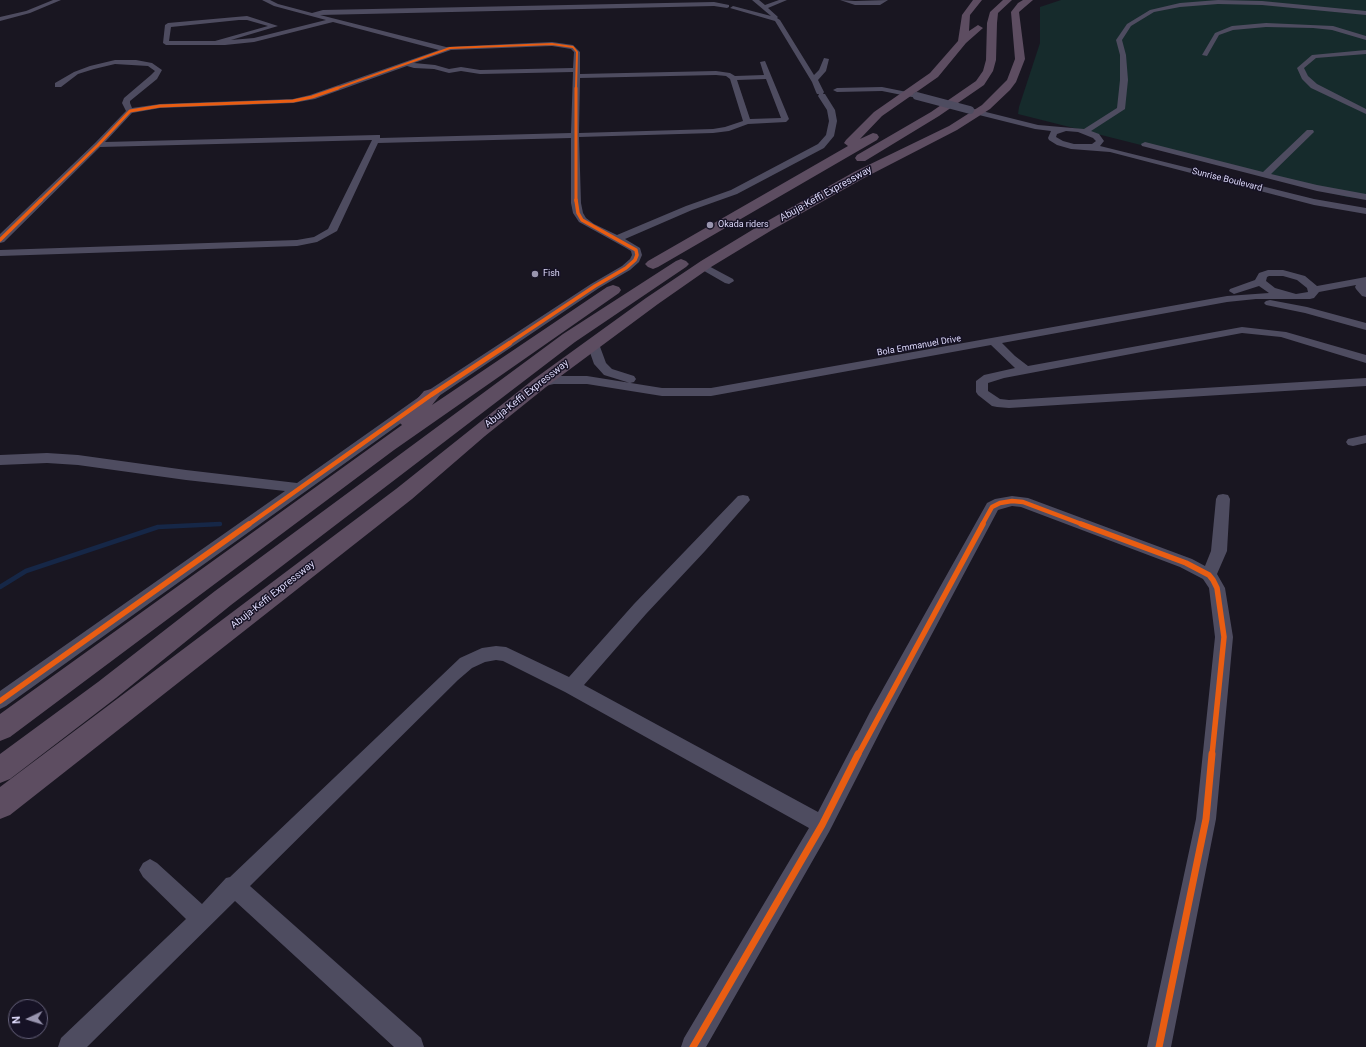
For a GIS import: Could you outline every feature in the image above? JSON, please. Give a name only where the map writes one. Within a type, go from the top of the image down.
[{"type":"highway","points":[[837,157],[878,114],[910,96],[934,75],[963,41],[966,15],[970,8],[978,0]]},
{"type":"highway","name":"Abuja-Keffi Expressway","points":[[990,36],[983,9],[994,0]]},
{"type":"highway","name":"Abuja-Keffi Expressway","points":[[0,770],[107,690],[223,598],[591,323],[683,262],[936,114],[980,83],[988,71],[991,60],[990,36],[994,12],[1008,0]]},
{"type":"highway","name":"Abuja-Keffi Expressway","points":[[0,804],[404,494],[478,432],[540,383],[593,344],[703,266],[800,208],[921,142],[953,128],[972,112],[1006,88],[1020,59],[1020,47],[1015,12],[1021,5],[1029,0]]},
{"type":"highway","points":[[963,41],[990,36]]},
{"type":"highway","name":"Abuja-Keffi Expressway","points":[[0,729],[387,444],[595,301],[707,232],[884,131],[958,85],[966,77],[975,62],[978,48],[990,36]]},
{"type":"highway","points":[[1007,59],[1014,72]]},
{"type":"highway","points":[[860,159],[921,142]]},
{"type":"highway","points":[[387,444],[431,395]]},
{"type":"highway","points":[[299,541],[352,519],[404,494]]},
{"type":"street","points":[[0,19],[24,12],[53,0]]},
{"type":"street","points":[[0,19],[28,12],[58,0]]},
{"type":"street","points":[[265,0],[276,5],[445,49]]},
{"type":"street","points":[[484,9],[494,0]]},
{"type":"street","points":[[755,0],[768,4],[808,72],[815,80],[834,95]]},
{"type":"street","points":[[755,9],[784,0]]},
{"type":"street","points":[[843,0],[866,3],[880,3],[885,0]]},
{"type":"street","points":[[821,94],[834,95],[877,91],[910,96],[1038,127],[1085,132],[1121,110],[1124,80],[1123,55],[1119,40],[1130,25],[1152,11],[1180,5],[1233,2],[1262,3],[1366,13]]},
{"type":"street","points":[[314,14],[323,12],[714,4],[777,20]]},
{"type":"street","points":[[214,43],[275,26],[255,20],[239,18],[168,25],[166,43],[203,41],[214,43],[244,42],[334,20]]},
{"type":"street","points":[[216,28],[255,20]]},
{"type":"street","points":[[1205,55],[1217,34],[1232,28],[1266,25],[1313,26],[1333,28],[1366,38]]},
{"type":"street","points":[[0,240],[98,145],[130,111],[160,106],[293,102],[312,97],[445,49],[472,46],[563,45],[575,48],[577,52],[575,135],[576,203],[578,213],[582,220],[591,226],[636,250],[636,258],[632,264],[595,286],[431,395],[0,701]]},
{"type":"street","points":[[1366,52],[1314,56],[1300,68],[1305,77],[1314,86],[1366,112]]},
{"type":"street","points":[[815,80],[822,71],[826,59]]},
{"type":"street","points":[[58,85],[76,73],[92,67],[120,62],[150,64],[159,70],[154,77],[128,100],[126,103],[130,111]]},
{"type":"street","points":[[376,141],[713,131],[726,129],[747,122],[778,121],[785,119],[762,62]]},
{"type":"street","points":[[407,63],[414,66],[435,67],[441,70],[449,71],[461,69],[480,72],[728,74],[733,78],[747,122]]},
{"type":"street","points":[[733,78],[768,77]]},
{"type":"street","points":[[815,80],[821,94]]},
{"type":"street","points":[[821,94],[834,95]]},
{"type":"street","points":[[617,239],[689,208],[734,192],[821,146],[830,136],[833,121],[834,95]]},
{"type":"street","points":[[972,112],[1035,131],[1052,138],[1053,133],[1061,130]]},
{"type":"street","name":"Sunrise Boulevard","points":[[1085,132],[1114,144],[1316,197],[1366,206]]},
{"type":"street","points":[[1265,175],[1310,132]]},
{"type":"street","points":[[0,252],[297,243],[317,239],[332,231],[377,137],[98,145]]},
{"type":"street","name":"Sunrise Boulevard","points":[[1052,138],[1067,145],[1110,150],[1314,202],[1366,212]]},
{"type":"street","points":[[1089,147],[1098,144],[1100,141],[1099,139]]},
{"type":"street","points":[[1145,144],[1317,188],[1366,197]]},
{"type":"street","points":[[703,266],[729,281]]},
{"type":"street","name":"Bola Emmanuel Drive","points":[[593,344],[600,364],[608,372],[625,378],[696,384],[719,382],[1228,292],[1261,282],[1260,279],[1268,273],[1283,273],[1301,278],[1308,282],[1314,290]]},
{"type":"street","points":[[1227,299],[1256,296],[1304,297],[1310,296],[1314,290],[1365,281]]},
{"type":"street","points":[[1365,281],[1360,287],[1366,294]]},
{"type":"street","points":[[1261,282],[1271,290],[1288,296]]},
{"type":"street","points":[[1227,299],[1291,306],[1366,327]]},
{"type":"street","name":"Bola Emmanuel Drive","points":[[540,383],[554,380],[587,380],[662,392],[711,392],[1227,299]]},
{"type":"street","points":[[1366,359],[1282,334],[1242,330],[1025,370],[988,378],[981,384],[982,392],[989,398],[997,402],[1009,404],[1366,382]]},
{"type":"street","points":[[994,341],[1011,359],[1025,370]]},
{"type":"street","points":[[0,460],[47,458],[78,460],[186,475],[300,488]]},
{"type":"street","points":[[1209,575],[1219,551],[1223,499]]},
{"type":"street","points":[[571,687],[635,614],[700,548],[743,500]]},
{"type":"street","points":[[693,1047],[822,825],[877,718],[992,507],[1000,502],[1012,501],[1023,502],[1186,563],[1209,575],[1217,588],[1224,636],[1206,819],[1159,1047]]},
{"type":"street","points":[[70,1047],[234,886],[466,663],[482,655],[496,653],[506,654],[571,687],[822,825]]},
{"type":"street","points":[[150,870],[201,918]]},
{"type":"street","points":[[234,886],[412,1047]]},
{"type":"green space","points":[[1061,0],[1366,0],[1366,199],[1347,197],[1018,114],[1040,43],[1040,7]]},
{"type":"waterway","points":[[0,587],[26,571],[158,527],[220,524],[202,525]]},
{"type":"cycle path","points":[[0,240],[98,145],[130,111],[160,106],[293,101],[312,97],[450,48],[552,44],[573,47],[577,52],[575,135],[576,203],[578,213],[582,220],[591,226],[636,250],[637,255],[635,260],[626,268],[595,286],[431,395],[0,701]]},
{"type":"cycle path","points":[[693,1047],[822,825],[877,718],[992,507],[1000,503],[1012,501],[1023,502],[1186,563],[1209,575],[1217,588],[1224,637],[1206,819],[1159,1047]]},
{"type":"place","name":"Okada riders","points":[[710,225]]},
{"type":"place","name":"Fish","points":[[535,274]]}]
